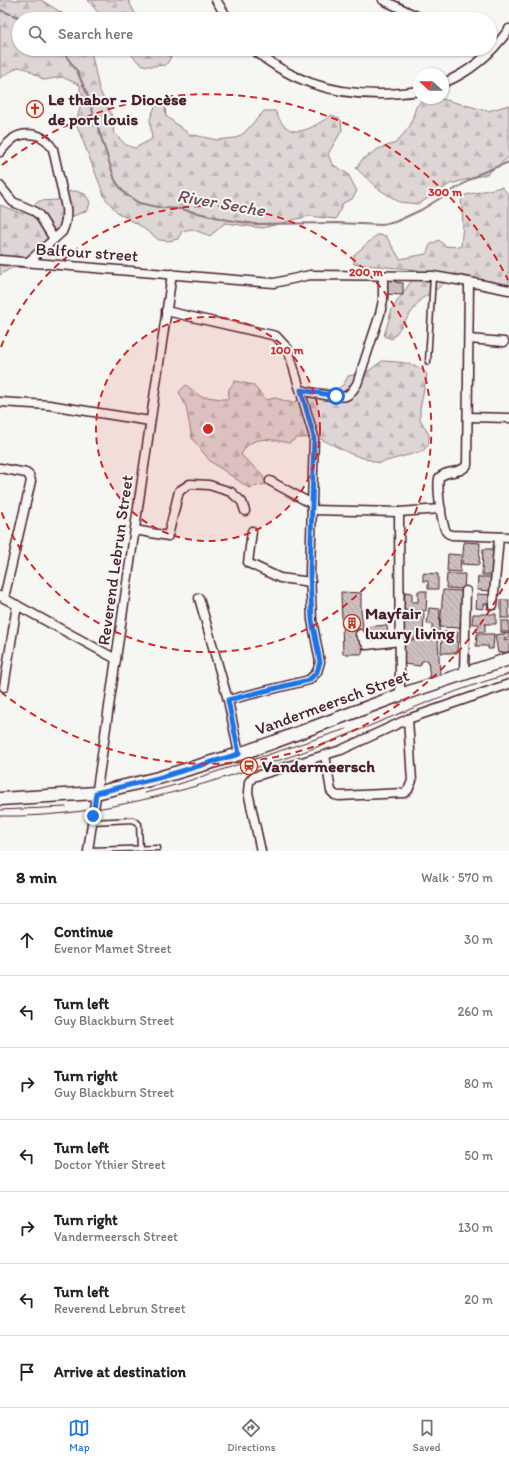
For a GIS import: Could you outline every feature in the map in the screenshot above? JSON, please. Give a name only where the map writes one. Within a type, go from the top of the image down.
[{"type":"main road","name":"Vandermeersch Street","points":[[0,799],[96,793],[158,778],[239,754],[400,694],[509,659]]},
{"type":"street","points":[[216,0],[224,12]]},
{"type":"street","points":[[383,0],[408,12]]},
{"type":"street","points":[[497,45],[509,29]]},
{"type":"street","points":[[262,56],[284,72],[323,88],[342,91],[391,94],[413,92]]},
{"type":"street","points":[[449,80],[459,76],[487,56]]},
{"type":"street","points":[[0,152],[13,138],[21,134],[29,134],[39,137],[47,141],[53,149],[67,218],[62,232],[27,263]]},
{"type":"street","points":[[0,186],[14,202],[34,211],[39,215],[54,239]]},
{"type":"street","name":"Balfour street","points":[[0,260],[274,283],[310,274],[433,276],[509,290]]},
{"type":"street","name":"Reverend Lebrun Street","points":[[88,851],[172,274]]},
{"type":"street","points":[[301,390],[336,396],[346,396],[351,393],[356,384],[380,314],[383,300],[383,276]]},
{"type":"street","points":[[470,282],[469,417],[467,465],[462,470],[442,475],[439,478],[441,509],[445,529],[447,533],[452,536],[509,537]]},
{"type":"street","points":[[166,311],[276,336],[288,349],[314,437],[311,582],[312,620],[320,662],[317,672],[309,680],[228,700]]},
{"type":"street","points":[[469,339],[504,342]]},
{"type":"street","points":[[0,402],[49,405],[150,421]]},
{"type":"street","points":[[469,417],[509,418]]},
{"type":"street","points":[[0,468],[26,473],[29,475],[31,481],[2,597],[116,659]]},
{"type":"street","points":[[270,481],[312,507],[399,512],[441,509]]},
{"type":"street","points":[[135,530],[168,536],[179,491],[190,484],[209,485],[230,492],[242,502],[245,511]]},
{"type":"street","points":[[399,512],[400,694]]},
{"type":"street","points":[[252,531],[248,563],[280,578],[311,582]]},
{"type":"street","points":[[493,605],[499,537]]},
{"type":"street","points":[[464,673],[466,591]]},
{"type":"street","points":[[199,598],[228,700],[239,754]]},
{"type":"street","points":[[4,687],[17,605]]},
{"type":"street","points":[[360,634],[366,645],[400,641]]},
{"type":"street","points":[[261,851],[248,792],[249,782],[253,777],[341,750],[408,719],[509,684]]},
{"type":"street","points":[[325,755],[331,791],[335,795],[404,793],[408,790],[412,781],[408,719]]},
{"type":"lane","points":[[428,362],[433,276]]},
{"type":"lane","points":[[92,822],[136,821],[138,824],[140,848]]},
{"type":"lane","points":[[88,851],[158,848]]},
{"type":"green space","points":[[0,0],[41,0],[60,12],[12,12],[12,56],[92,56],[99,89],[115,122],[113,132],[126,145],[135,148],[152,139],[150,119],[157,101],[165,107],[166,116],[189,134],[217,140],[236,138],[244,133],[264,111],[275,111],[284,126],[291,130],[297,131],[316,125],[332,115],[341,120],[342,130],[328,154],[332,164],[348,174],[357,191],[352,199],[343,203],[336,219],[309,216],[263,228],[225,223],[210,236],[192,229],[182,231],[178,239],[168,241],[159,240],[139,225],[118,213],[105,198],[76,123],[81,104],[80,85],[62,77],[44,80],[27,69],[18,67],[0,78]]},
{"type":"green space","points":[[88,0],[128,0],[134,12],[97,12]]},
{"type":"green space","points":[[133,56],[171,57],[166,65],[147,66],[136,60]]},
{"type":"green space","points":[[449,101],[488,111],[509,105],[509,157],[487,174],[450,184],[419,204],[399,202],[377,188],[356,168],[362,160],[378,149],[396,143],[410,126],[416,107],[419,104],[449,104]]},
{"type":"green space","points":[[502,187],[508,194],[509,200],[509,286],[454,274],[437,289],[421,299],[392,339],[384,336],[392,309],[419,270],[354,264],[354,255],[377,235],[386,236],[400,259],[426,254],[430,245],[439,240],[445,246],[461,247],[463,223],[461,196]]},
{"type":"green space","points":[[75,191],[85,194],[90,202],[88,210],[71,217],[59,241],[41,252],[29,267],[11,268],[0,275],[0,205],[23,214],[39,201],[58,200],[65,192]]},
{"type":"green space","points":[[382,361],[401,362],[412,365],[423,370],[427,374],[420,409],[420,419],[429,435],[429,444],[423,451],[379,463],[351,454],[317,437],[297,438],[289,443],[275,440],[255,441],[245,448],[241,455],[262,474],[266,484],[249,488],[210,461],[192,438],[186,406],[179,392],[186,385],[201,397],[228,399],[229,389],[235,381],[253,385],[266,400],[275,398],[293,403],[317,388],[336,390],[344,384],[348,376],[367,372]]},
{"type":"building","points":[[386,278],[395,278],[395,282],[403,283],[403,295],[386,294]]},
{"type":"building","points":[[464,542],[480,543],[479,565],[462,564]]},
{"type":"building","points":[[483,549],[495,549],[495,575],[482,575]]},
{"type":"building","points":[[448,554],[461,555],[460,572],[447,571]]},
{"type":"building","points":[[423,573],[438,574],[438,589],[428,589],[428,581],[423,581]]},
{"type":"building","points":[[447,574],[465,574],[464,589],[446,588]]},
{"type":"building","points":[[478,577],[492,577],[491,591],[477,590]]},
{"type":"building","points":[[443,590],[462,591],[460,628],[440,627]]},
{"type":"building","points":[[418,591],[427,591],[426,611],[404,610],[405,592],[412,593],[412,602],[418,602]]},
{"type":"building","name":"Mayfair luxury living","points":[[341,592],[361,593],[361,610],[364,635],[362,654],[343,654]]},
{"type":"building","points":[[477,594],[492,595],[492,610],[487,609],[488,604],[484,604],[484,609],[476,608]]},
{"type":"building","points":[[501,600],[509,600],[509,618],[501,618]]},
{"type":"building","points":[[429,608],[440,609],[439,634],[432,634],[432,624],[427,624]]},
{"type":"building","points":[[405,613],[424,613],[423,638],[404,638]]},
{"type":"building","points":[[473,614],[496,614],[496,624],[485,624],[485,632],[476,632],[479,624],[472,624]]},
{"type":"building","points":[[501,621],[509,621],[509,632],[501,632]]},
{"type":"building","points":[[387,625],[388,642],[370,643],[369,635],[364,635],[364,627]]},
{"type":"building","points":[[442,632],[458,632],[457,653],[441,653]]},
{"type":"building","points":[[509,633],[509,638],[504,638],[505,641],[509,640],[509,652],[498,653],[495,635]]},
{"type":"building","points":[[477,634],[494,634],[493,649],[488,649],[488,646],[476,646]]},
{"type":"building","points":[[438,639],[440,675],[430,680],[428,660],[422,661],[420,666],[404,664],[404,640]]},
{"type":"waterway","name":"River Seche","points":[[0,10],[12,15]]},
{"type":"waterway","name":"River Seche","points":[[66,56],[77,71],[87,94],[115,180],[125,194],[139,203],[162,208],[181,209],[228,220],[255,224],[338,223],[382,225],[395,222],[421,210],[481,173],[509,162]]},
{"type":"tram line","points":[[0,816],[32,816],[126,804],[218,780],[299,754],[457,691],[509,674]]},
{"type":"tram line","points":[[145,793],[179,784],[346,729]]},
{"type":"tram line","points":[[0,810],[66,807]]},
{"type":"place","name":"Le thabor - Diocèse de port louis","points":[[35,109]]},
{"type":"place","name":"Mayfair luxury living","points":[[352,623]]},
{"type":"place","name":"Vandermeersch","points":[[249,766]]},
{"type":"route","points":[[93,816],[96,793],[158,778],[239,754],[228,700],[309,680],[317,672],[320,662],[312,620],[310,572],[314,437],[301,390],[336,396]]}]
